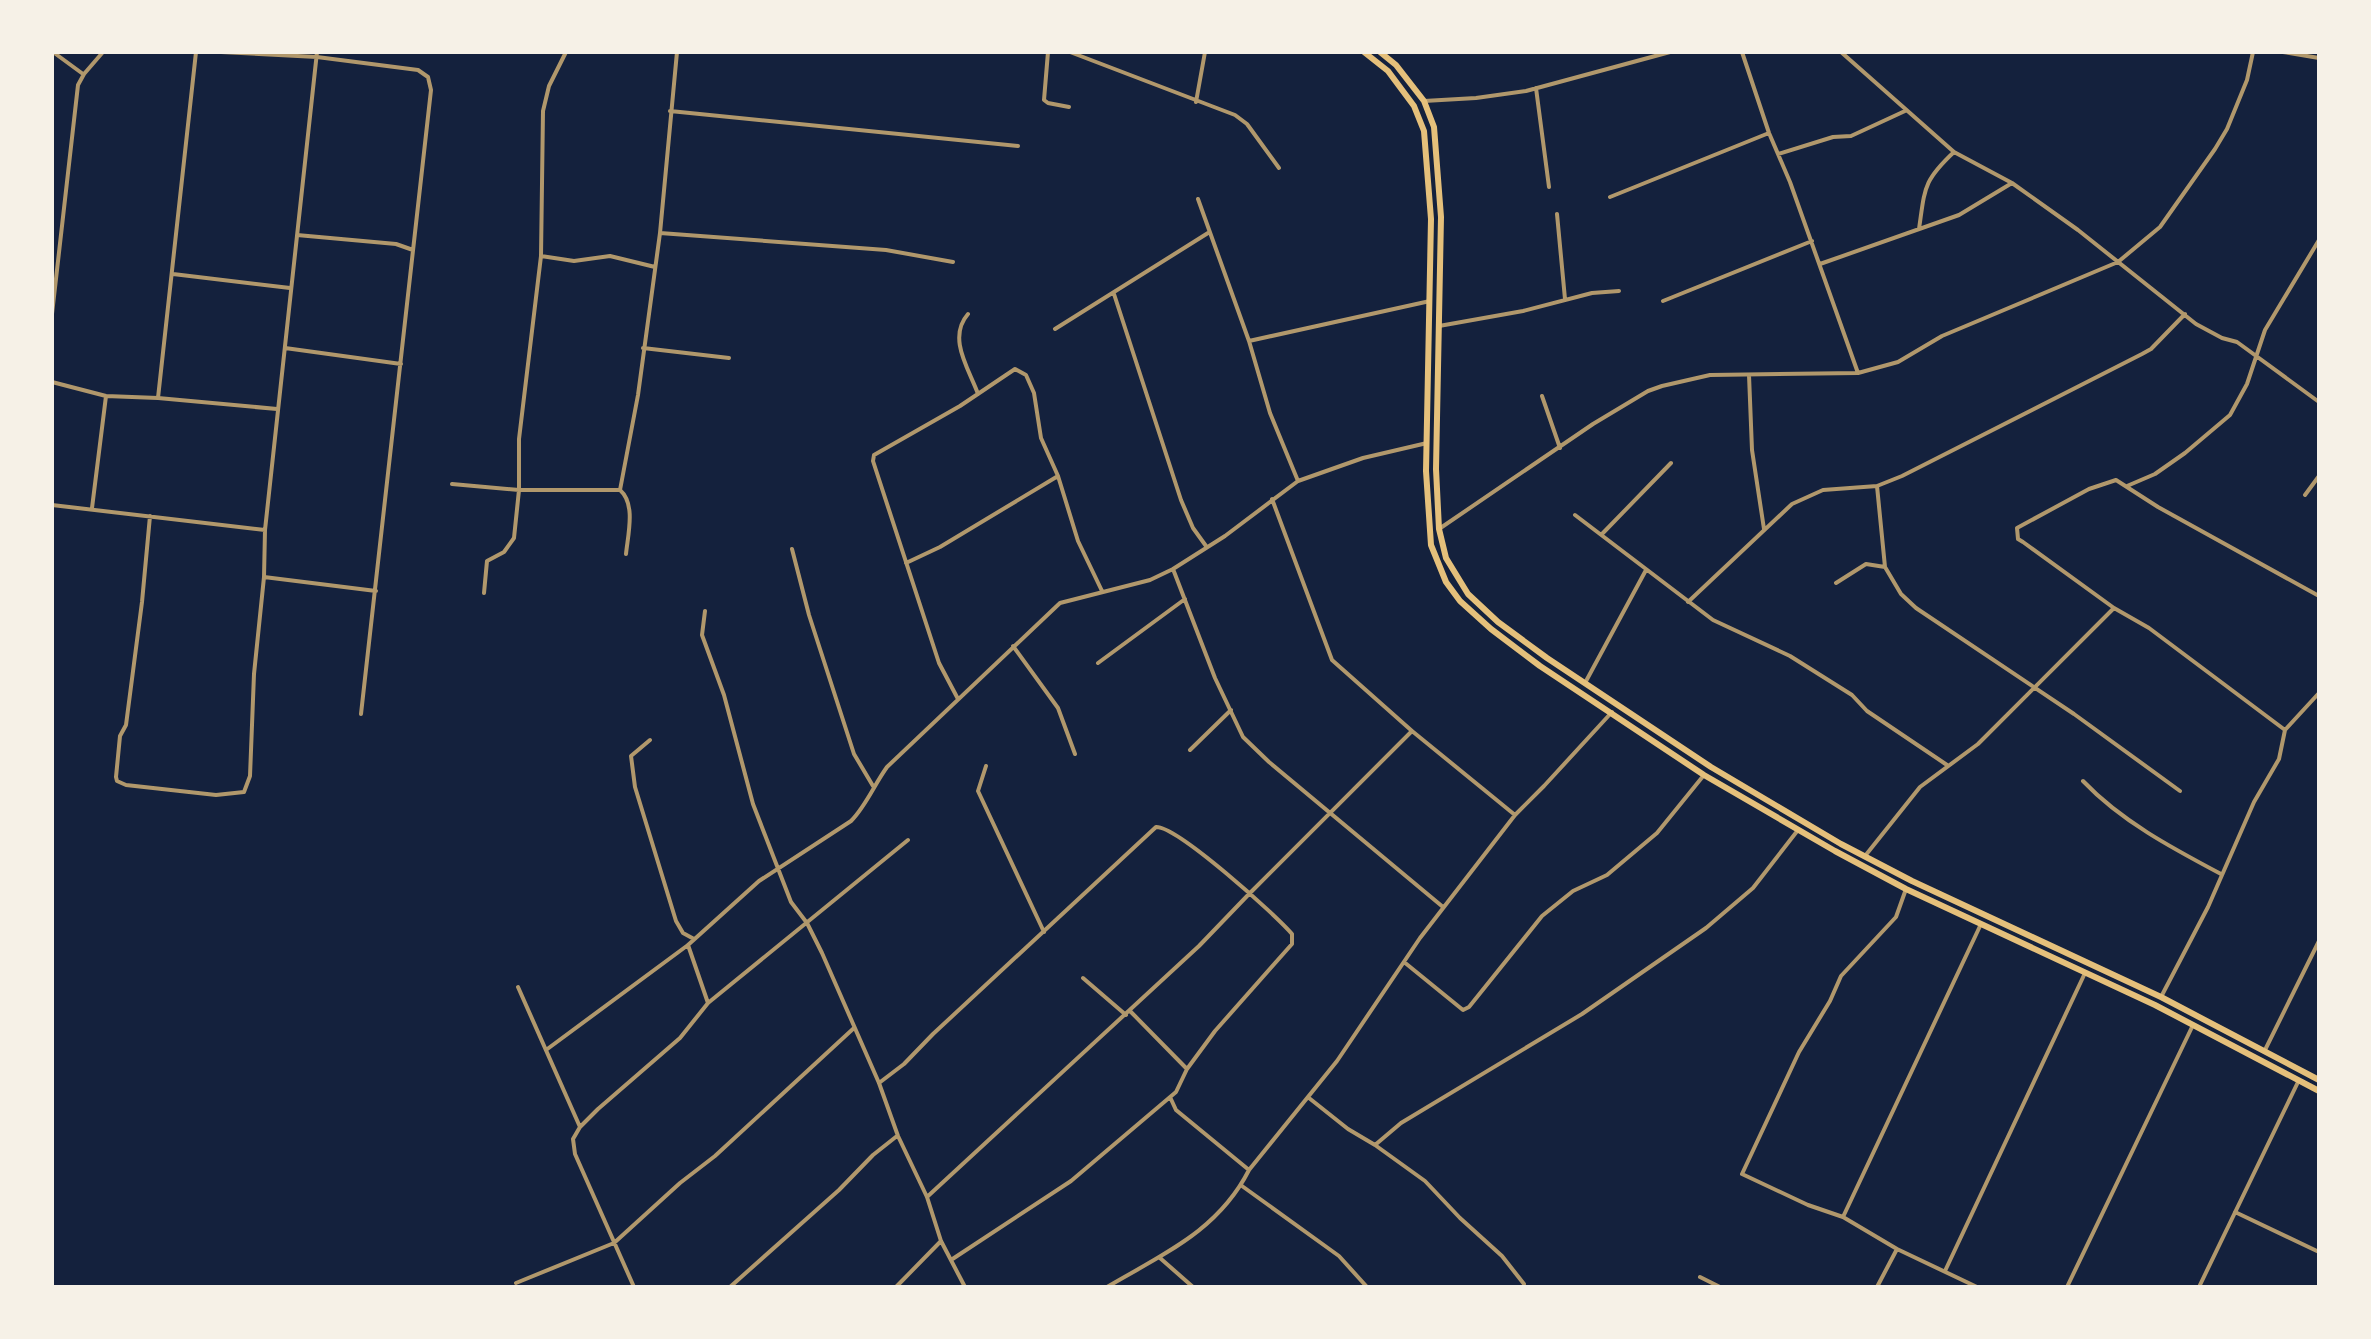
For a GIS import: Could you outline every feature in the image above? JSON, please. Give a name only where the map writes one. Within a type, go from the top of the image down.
[{"type":"main road","points":[[1364,52],[1388,71],[1414,106],[1424,131],[1431,219],[1427,443],[1431,545],[1446,582],[1460,601],[1540,666],[1704,775],[1798,830],[1906,889],[2086,971],[2319,1091]]},
{"type":"main road","points":[[1380,52],[1396,65],[1424,101],[1434,127],[1441,217],[1436,469],[1439,529],[1446,558],[1468,594],[1498,622],[1711,767],[1865,856],[2161,997],[2319,1080]]},
{"type":"street","points":[[53,52],[84,74]]},
{"type":"street","points":[[52,314],[78,85],[103,52]]},
{"type":"street","points":[[158,398],[196,52]]},
{"type":"street","points":[[221,52],[317,54],[418,70],[428,77],[431,90],[361,714]]},
{"type":"street","points":[[484,593],[487,561],[504,552],[514,538],[519,490],[519,439],[541,256],[543,111],[549,86],[566,52]]},
{"type":"street","points":[[620,490],[638,395],[660,233],[677,52]]},
{"type":"street","points":[[1048,52],[1044,100],[1069,107]]},
{"type":"street","points":[[1070,52],[1235,115],[1247,124],[1279,168]]},
{"type":"street","points":[[1196,102],[1205,52]]},
{"type":"street","points":[[1424,101],[1476,98],[1536,88],[1670,52]]},
{"type":"street","points":[[1742,52],[1858,373]]},
{"type":"street","points":[[1841,52],[1954,152],[2012,183],[2210,333],[2237,342],[2319,402]]},
{"type":"street","points":[[1439,529],[1593,424],[1648,391],[1692,378],[1858,373],[1898,362],[1942,336],[2118,262],[2160,227],[2221,139],[2247,80],[2253,52]]},
{"type":"street","points":[[2283,52],[2319,58]]},
{"type":"street","points":[[150,516],[126,725],[120,736],[116,777],[120,783],[216,795],[244,792],[248,785],[265,530],[317,54]]},
{"type":"street","points":[[1536,88],[1549,187]]},
{"type":"street","points":[[670,111],[1018,146]]},
{"type":"street","points":[[1778,154],[1833,137],[1851,136],[1905,111]]},
{"type":"street","points":[[1610,197],[1769,133]]},
{"type":"street","points":[[1919,229],[1925,184],[1932,172],[1954,152]]},
{"type":"street","points":[[1819,264],[1959,215],[2012,183]]},
{"type":"street","points":[[1198,199],[1249,341],[1270,413],[1298,481]]},
{"type":"street","points":[[1557,214],[1565,299]]},
{"type":"street","points":[[660,233],[886,250],[953,262]]},
{"type":"street","points":[[1055,329],[1208,233]]},
{"type":"street","points":[[297,235],[396,244],[413,250]]},
{"type":"street","points":[[2127,486],[2155,474],[2230,415],[2241,398],[2265,330],[2319,240]]},
{"type":"street","points":[[1663,301],[1812,241]]},
{"type":"street","points":[[52,255],[59,255]]},
{"type":"street","points":[[541,256],[574,261],[610,256],[655,267]]},
{"type":"street","points":[[173,274],[291,288]]},
{"type":"street","points":[[1439,326],[1523,311],[1592,293],[1619,291]]},
{"type":"street","points":[[1114,294],[1181,500],[1193,528],[1207,547]]},
{"type":"street","points":[[1249,341],[1430,301]]},
{"type":"street","points":[[968,314],[961,322],[957,336],[978,394]]},
{"type":"street","points":[[1688,602],[1792,504],[1823,490],[1877,486],[1966,445],[2151,349],[2185,314]]},
{"type":"street","points":[[285,348],[401,364]]},
{"type":"street","points":[[643,348],[729,358]]},
{"type":"street","points":[[958,699],[939,663],[873,461],[874,455],[1015,369],[1026,375],[1034,393],[1041,438],[1058,476],[1078,541],[1102,591]]},
{"type":"street","points":[[1749,375],[1754,466],[1764,529]]},
{"type":"street","points":[[52,382],[106,396],[277,409]]},
{"type":"street","points":[[92,508],[106,396]]},
{"type":"street","points":[[1542,396],[1560,448]]},
{"type":"street","points":[[546,1050],[688,945],[743,893],[851,821],[887,767],[1060,603],[1150,580],[1173,569],[1298,481],[1363,458],[1427,443]]},
{"type":"street","points":[[1602,534],[1671,463]]},
{"type":"street","points":[[906,563],[940,547],[1058,476]]},
{"type":"street","points":[[2305,495],[2319,476]]},
{"type":"street","points":[[2285,730],[2149,628],[2114,608],[2018,539],[2017,528],[2089,489],[2116,480],[2158,507],[2319,596]]},
{"type":"street","points":[[452,484],[519,490],[620,490],[629,506],[626,554]]},
{"type":"street","points":[[1877,486],[1885,567],[1901,594],[1916,608],[2180,791]]},
{"type":"street","points":[[1272,499],[1332,660],[1412,731],[1515,815]]},
{"type":"street","points":[[52,505],[265,530]]},
{"type":"street","points":[[1575,515],[1713,620],[1790,656],[1852,695],[1867,711],[1947,765]]},
{"type":"street","points":[[792,549],[809,615],[854,754],[873,786]]},
{"type":"street","points":[[1836,583],[1866,564],[1885,567]]},
{"type":"street","points":[[1173,569],[1243,737],[1443,907]]},
{"type":"street","points":[[1585,683],[1646,570]]},
{"type":"street","points":[[264,577],[377,591]]},
{"type":"street","points":[[1098,663],[1185,599]]},
{"type":"street","points":[[1865,856],[1920,787],[1978,744],[2114,608]]},
{"type":"street","points":[[705,611],[702,635],[724,695],[753,804],[791,902],[807,923],[879,1083],[898,1136],[927,1197],[941,1241],[965,1287]]},
{"type":"street","points":[[1013,646],[1053,699],[1068,730],[1075,754]]},
{"type":"street","points":[[2161,997],[2208,907],[2254,802],[2279,759],[2285,730],[2319,693]]},
{"type":"street","points":[[1190,750],[1231,710]]},
{"type":"street","points":[[1107,1287],[1199,1232],[1241,1185],[1249,1170],[1309,1098],[1443,907],[1515,815],[1612,712]]},
{"type":"street","points":[[927,1197],[1199,946],[1412,731]]},
{"type":"street","points":[[650,740],[631,756],[635,787],[676,921],[683,933],[694,939]]},
{"type":"street","points":[[986,766],[978,791],[1044,932]]},
{"type":"street","points":[[1404,962],[1463,1010],[1469,1007],[1542,916],[1573,891],[1607,875],[1657,833],[1704,775]]},
{"type":"street","points":[[2083,781],[2123,816],[2171,848],[2221,874]]},
{"type":"street","points":[[879,1083],[1159,826],[1209,859],[1289,930],[1292,944],[1242,997],[1187,1069],[1176,1092],[1071,1181],[951,1260]]},
{"type":"street","points":[[1375,1145],[1401,1123],[1582,1014],[1706,928],[1753,888],[1798,830]]},
{"type":"street","points":[[634,1287],[574,1151],[573,1139],[580,1127],[680,1038],[708,1003],[908,840]]},
{"type":"street","points":[[1906,889],[1896,917],[1841,976],[1830,1001],[1799,1052],[1742,1174],[1808,1205],[1843,1217],[1897,1249],[1977,1287]]},
{"type":"street","points":[[1843,1217],[1981,924]]},
{"type":"street","points":[[2265,1050],[2319,941]]},
{"type":"street","points":[[688,945],[708,1003]]},
{"type":"street","points":[[1945,1271],[2086,971]]},
{"type":"street","points":[[1083,978],[1128,1013],[1187,1069]]},
{"type":"street","points":[[518,987],[580,1127]]},
{"type":"street","points":[[2067,1287],[2193,1025]]},
{"type":"street","points":[[516,1283],[614,1243],[715,1156],[854,1028]]},
{"type":"street","points":[[2199,1287],[2299,1080]]},
{"type":"street","points":[[1170,1097],[1176,1110],[1249,1170]]},
{"type":"street","points":[[1309,1098],[1348,1129],[1425,1181],[1502,1256],[1524,1284]]},
{"type":"street","points":[[730,1287],[839,1190],[873,1155],[898,1136]]},
{"type":"street","points":[[1241,1185],[1339,1256],[1367,1287]]},
{"type":"street","points":[[2235,1212],[2319,1252]]},
{"type":"street","points":[[896,1287],[941,1241]]},
{"type":"street","points":[[1877,1287],[1897,1249]]},
{"type":"street","points":[[1160,1258],[1193,1287]]},
{"type":"street","points":[[1700,1277],[1720,1287]]}]
